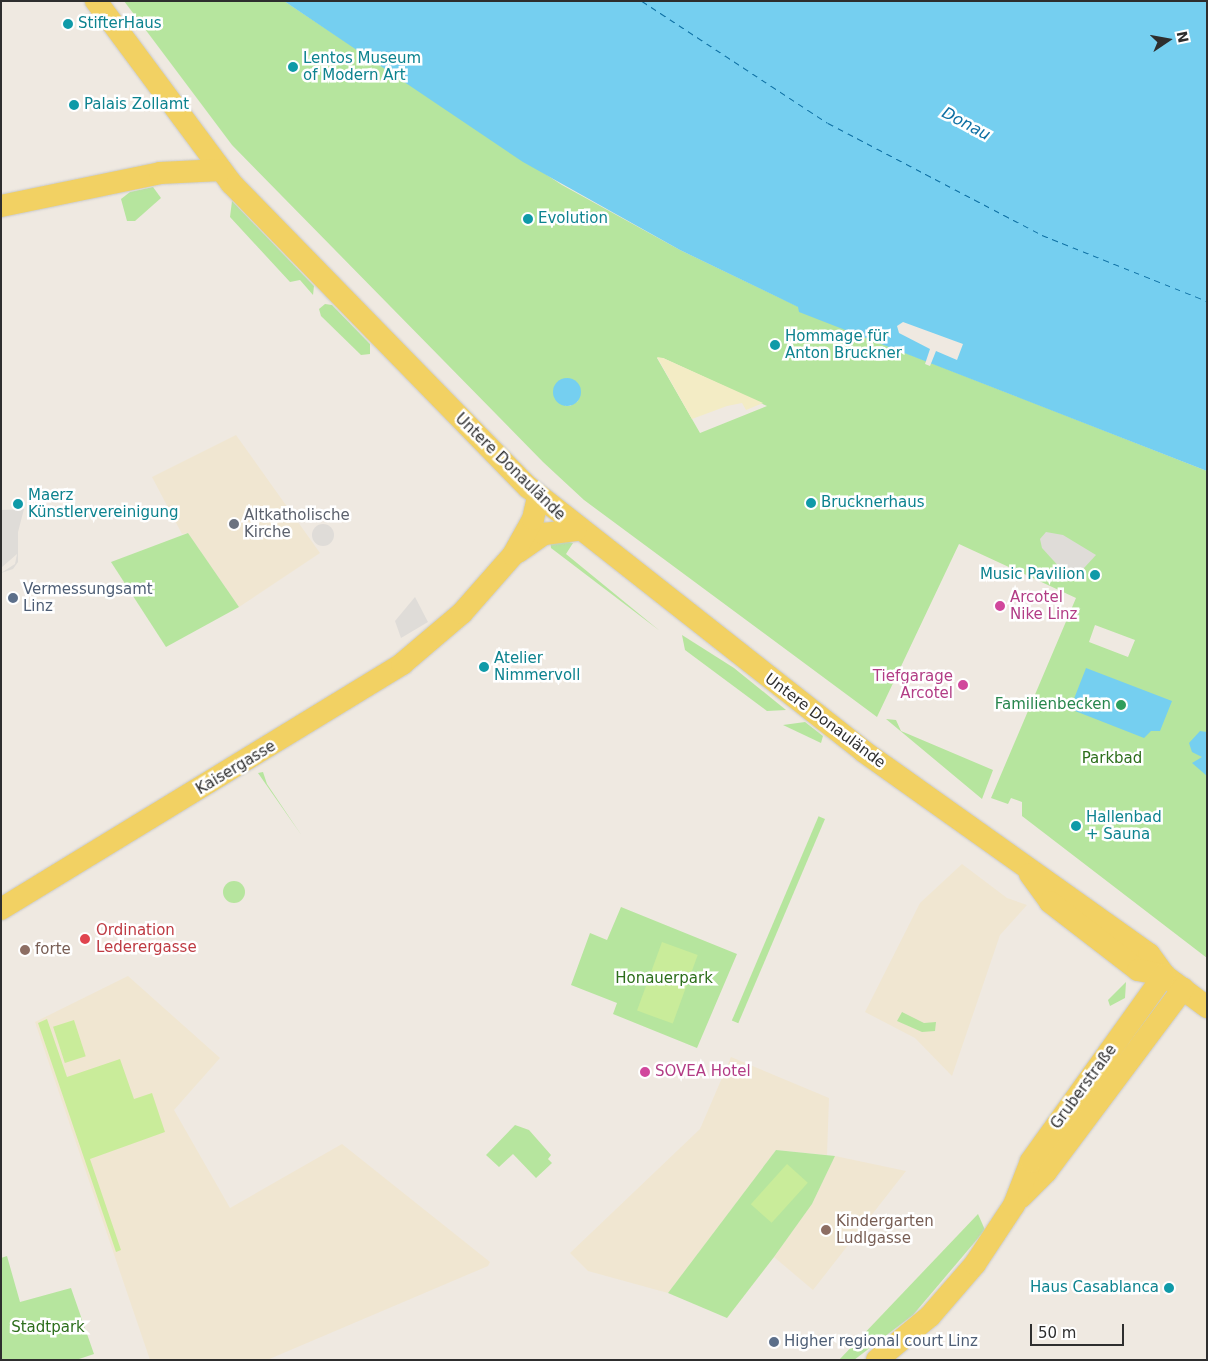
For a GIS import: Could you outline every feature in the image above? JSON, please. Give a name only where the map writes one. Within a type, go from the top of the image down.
[{"type":"main road","name":"Untere Donaulände","points":[[96,1],[188,129],[221,170],[538,496],[576,530],[1026,869],[1060,888],[1150,954],[1164,975],[1207,1006]]},
{"type":"main road","points":[[160,173],[181,161],[188,145],[188,129]]},
{"type":"main road","points":[[1,206],[160,173],[221,170]]},
{"type":"main road","points":[[513,555],[533,519],[538,496]]},
{"type":"main road","points":[[513,555],[540,536],[576,530]]},
{"type":"main road","name":"Kaisergasse","points":[[1,909],[375,683],[462,614],[513,555]]},
{"type":"main road","name":"Gruberstraße","points":[[1014,1205],[1031,1160],[1164,975]]},
{"type":"main road","name":"Gruberstraße","points":[[877,1360],[949,1296],[1014,1205],[1046,1172],[1183,989]]},
{"type":"shaded area","points":[[236,435],[320,553],[239,607],[188,533],[182,534],[152,477]]},
{"type":"shaded area","points":[[24,509],[18,532],[18,562],[13,569],[1,573],[15,564],[17,554],[1,568],[1,510]]},
{"type":"shaded area","points":[[323,524],[331,527],[334,535],[331,543],[323,546],[315,543],[312,535],[315,527]]},
{"type":"shaded area","points":[[1046,532],[1063,535],[1096,555],[1072,581],[1042,548],[1040,539]]},
{"type":"shaded area","points":[[415,597],[428,622],[401,638],[395,621]]},
{"type":"shaded area","points":[[962,864],[1007,898],[1027,905],[1000,935],[952,1076],[915,1038],[865,1012],[920,903]]},
{"type":"shaded area","points":[[128,976],[220,1058],[174,1110],[230,1208],[342,1144],[490,1262],[488,1266],[267,1360],[150,1360],[35,1022]]},
{"type":"shaded area","points":[[731,1057],[829,1098],[827,1155],[776,1150],[668,1293],[588,1271],[570,1253],[700,1129]]},
{"type":"shaded area","name":"Kindergarten Ludlgasse","points":[[835,1156],[906,1171],[813,1290],[774,1257],[812,1204]]},
{"type":"green space","name":"Parkbad","points":[[124,1],[284,1],[562,185],[680,250],[799,307],[799,311],[1207,471],[1207,958],[1022,816],[1022,802],[1011,798],[1008,804],[991,798],[1076,598],[959,544],[877,717],[584,500],[543,462],[232,145]],"holes":[[[657,358],[663,358],[767,406],[700,433]],[[566,378],[580,387],[578,401],[570,406],[565,406]],[[1095,625],[1135,640],[1128,657],[1089,642]]]},
{"type":"green space","points":[[153,187],[161,198],[135,221],[127,221],[121,199],[130,192]]},
{"type":"green space","points":[[232,201],[314,286],[313,295],[300,280],[290,282],[230,217]]},
{"type":"green space","points":[[325,304],[332,305],[370,344],[370,354],[361,355],[321,316],[319,309]]},
{"type":"green space","points":[[188,533],[239,607],[166,647],[111,562]]},
{"type":"green space","points":[[550,537],[573,543],[566,554],[660,631],[551,548]]},
{"type":"green space","points":[[682,635],[734,668],[786,710],[767,711],[685,650]]},
{"type":"green space","points":[[886,719],[896,720],[901,731],[993,770],[982,799]]},
{"type":"green space","points":[[805,722],[823,736],[821,743],[783,725]]},
{"type":"green space","points":[[263,772],[267,784],[302,836],[258,773]]},
{"type":"green space","points":[[819,816],[825,819],[738,1023],[732,1021]]},
{"type":"green space","points":[[234,881],[242,884],[245,892],[242,900],[234,903],[226,900],[223,892],[226,884]]},
{"type":"green space","name":"Honauerpark","points":[[621,907],[737,954],[697,1048],[613,1014],[617,1003],[571,985],[590,933],[607,940]]},
{"type":"green space","points":[[662,942],[698,955],[673,1024],[637,1011]]},
{"type":"green space","points":[[1126,982],[1125,998],[1110,1006],[1108,1000]]},
{"type":"green space","points":[[902,1012],[924,1023],[936,1022],[935,1031],[922,1032],[897,1021]]},
{"type":"green space","points":[[47,1019],[67,1077],[120,1059],[134,1099],[152,1093],[165,1132],[90,1159],[121,1250],[116,1252],[38,1023]]},
{"type":"green space","points":[[74,1020],[86,1056],[65,1063],[53,1027]]},
{"type":"green space","points":[[515,1125],[529,1130],[551,1155],[548,1159],[552,1163],[536,1178],[513,1154],[499,1167],[486,1155]]},
{"type":"green space","points":[[776,1150],[835,1156],[812,1204],[774,1257],[727,1318],[668,1293]]},
{"type":"green space","points":[[787,1164],[808,1183],[772,1223],[751,1204]]},
{"type":"green space","points":[[978,1214],[985,1230],[913,1315],[854,1360],[839,1360]]},
{"type":"green space","name":"Stadtpark","points":[[7,1256],[20,1302],[71,1288],[94,1354],[76,1360],[1,1360],[1,1258]]},
{"type":"sand","points":[[657,357],[763,403],[746,410],[742,403],[727,406],[692,419]]},
{"type":"water","name":"Donau","points":[[284,1],[1207,1],[1207,471],[799,312],[798,307],[680,250],[523,162]]},
{"type":"water","points":[[567,378],[577,382],[581,392],[577,402],[567,406],[557,402],[553,392],[557,382]]},
{"type":"water","name":"Familienbecken","points":[[1086,668],[1172,701],[1160,731],[1151,731],[1144,738],[1070,709]]},
{"type":"water","points":[[1200,731],[1207,732],[1207,776],[1192,763],[1202,757],[1192,752],[1189,743]]},
{"type":"pier","points":[[903,322],[963,344],[957,360],[936,351],[930,366],[925,364],[930,349],[899,333],[897,326]]},
{"type":"ferry route","points":[[642,1],[828,123],[1042,235],[1207,301]]},
{"type":"place","name":"StifterHaus","points":[[68,24]]},
{"type":"place","name":"Lentos Museum of Modern Art","points":[[293,67]]},
{"type":"place","name":"Palais Zollamt","points":[[74,105]]},
{"type":"place","name":"Evolution","points":[[528,219]]},
{"type":"place","name":"Hommage für Anton Bruckner","points":[[775,345]]},
{"type":"place","name":"Brucknerhaus","points":[[811,503]]},
{"type":"place","name":"Maerz Künstlervereinigung","points":[[18,504]]},
{"type":"place","name":"Altkatholische Kirche","points":[[234,524]]},
{"type":"place","name":"Music Pavilion","points":[[1095,575]]},
{"type":"place","name":"Vermessungsamt Linz","points":[[13,598]]},
{"type":"place","name":"Arcotel Nike Linz","points":[[1000,606]]},
{"type":"place","name":"Atelier Nimmervoll","points":[[484,667]]},
{"type":"place","name":"Tiefgarage Arcotel","points":[[963,685]]},
{"type":"place","name":"Familienbecken","points":[[1121,705]]},
{"type":"place","name":"Hallenbad + Sauna","points":[[1076,826]]},
{"type":"place","name":"Ordination Lederergasse","points":[[85,939]]},
{"type":"place","name":"forte","points":[[25,950]]},
{"type":"place","name":"SOVEA Hotel","points":[[645,1072]]},
{"type":"place","name":"Kindergarten Ludlgasse","points":[[826,1230]]},
{"type":"place","name":"Haus Casablanca","points":[[1169,1288]]},
{"type":"place","name":"Higher regional court Linz","points":[[774,1342]]}]
